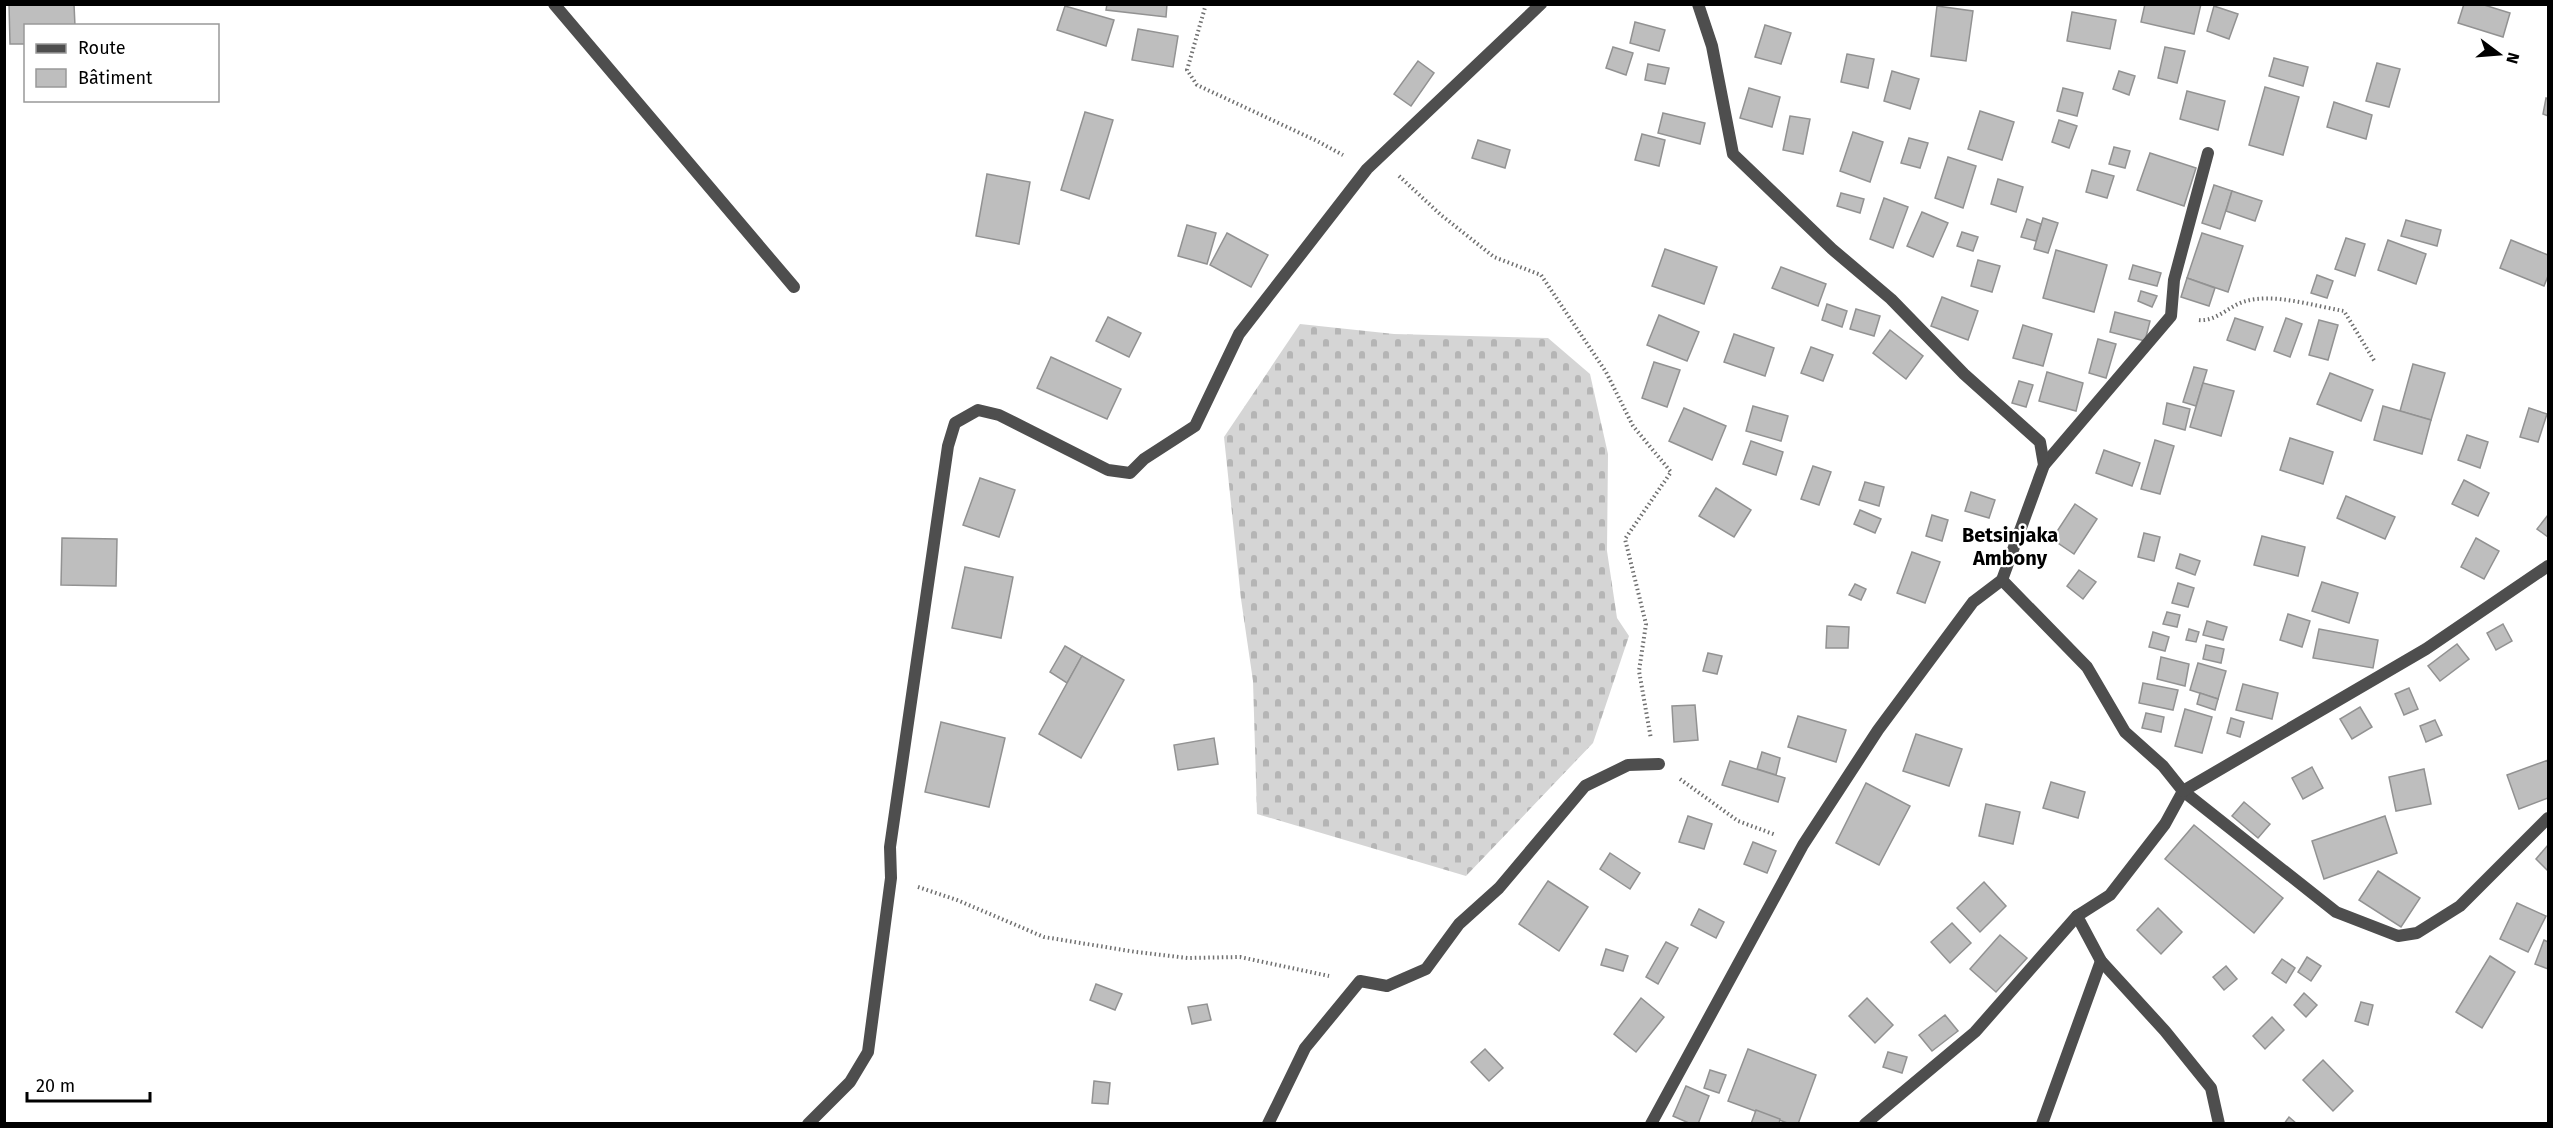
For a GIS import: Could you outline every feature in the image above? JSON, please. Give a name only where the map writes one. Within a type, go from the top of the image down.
[{"type":"street","points":[[554,4],[794,287]]},
{"type":"street","points":[[808,1124],[850,1082],[868,1052],[891,878],[890,847],[948,446],[955,423],[978,410],[999,415],[1108,470],[1130,473],[1144,459],[1195,426],[1239,334],[1367,169],[1541,4]]},
{"type":"street","points":[[1698,4],[1712,46],[1733,154],[1832,249],[1892,299],[1964,374],[2040,442],[2044,465]]},
{"type":"street","points":[[1651,1124],[1803,845],[1878,730],[1973,602],[2002,580],[2044,465],[2171,316],[2174,280],[2208,153]]},
{"type":"street","points":[[1865,1124],[1975,1032],[2077,916],[2110,895],[2165,824],[2183,791],[2426,649],[2548,566]]},
{"type":"street","points":[[2002,580],[2087,667],[2125,732],[2163,766],[2183,791],[2336,912],[2398,936],[2417,933],[2460,906],[2548,818]]},
{"type":"street","points":[[1268,1124],[1305,1048],[1360,981],[1387,986],[1426,969],[1459,924],[1498,888],[1585,786],[1628,765],[1659,764]]},
{"type":"street","points":[[2077,916],[2101,961],[2165,1031],[2211,1088],[2219,1124]]},
{"type":"street","points":[[2042,1124],[2101,961]]},
{"type":"path","points":[[1206,4],[1187,70],[1197,85],[1317,141],[1367,169]]},
{"type":"path","points":[[1379,157],[1468,238],[1494,257],[1541,275],[1606,372],[1633,426],[1671,472],[1625,539],[1646,624],[1639,671],[1648,730],[1659,764],[1738,821],[1803,845]]},
{"type":"path","points":[[2171,316],[2206,321],[2245,301],[2274,297],[2344,311],[2375,362]]},
{"type":"path","points":[[891,878],[957,900],[1044,937],[1188,958],[1240,957],[1360,981]]},
{"type":"green space","points":[[1300,324],[1394,334],[1548,338],[1590,374],[1608,454],[1607,551],[1617,618],[1629,636],[1593,743],[1466,876],[1257,814],[1253,681],[1241,599],[1224,437]]},
{"type":"building","points":[[9,4],[74,4],[75,24],[24,24],[24,44],[10,44]]},
{"type":"building","points":[[1107,4],[1167,4],[1166,17],[1106,10]]},
{"type":"building","points":[[2145,4],[2201,4],[2194,34],[2141,22]]},
{"type":"building","points":[[2464,4],[2481,4],[2510,13],[2503,37],[2458,23]]},
{"type":"building","points":[[1065,6],[1114,20],[1106,46],[1057,30]]},
{"type":"building","points":[[1937,6],[1973,11],[1966,61],[1931,56]]},
{"type":"building","points":[[2214,6],[2238,14],[2229,39],[2207,31]]},
{"type":"building","points":[[2072,12],[2116,20],[2110,49],[2067,41]]},
{"type":"building","points":[[1635,22],[1665,30],[1659,51],[1630,43]]},
{"type":"building","points":[[1765,25],[1791,33],[1781,64],[1755,57]]},
{"type":"building","points":[[1138,29],[1178,36],[1173,67],[1132,60]]},
{"type":"building","points":[[1613,47],[1633,53],[1626,75],[1606,68]]},
{"type":"building","points":[[2165,47],[2185,51],[2177,83],[2158,78]]},
{"type":"building","points":[[1847,54],[1874,59],[1868,88],[1841,82]]},
{"type":"building","points":[[2274,58],[2308,67],[2303,86],[2269,76]]},
{"type":"building","points":[[1418,61],[1434,73],[1411,106],[1394,94]]},
{"type":"building","points":[[2377,63],[2400,69],[2389,107],[2366,101]]},
{"type":"building","points":[[1648,64],[1669,68],[1665,84],[1645,80]]},
{"type":"building","points":[[1892,71],[1919,79],[1910,109],[1884,101]]},
{"type":"building","points":[[2119,71],[2135,76],[2129,95],[2113,89]]},
{"type":"building","points":[[2265,87],[2299,97],[2283,155],[2249,145]]},
{"type":"building","points":[[1749,88],[1780,97],[1772,127],[1740,118]]},
{"type":"building","points":[[2063,88],[2083,93],[2077,116],[2057,111]]},
{"type":"building","points":[[2187,91],[2225,101],[2218,130],[2180,119]]},
{"type":"building","points":[[2546,98],[2548,99],[2548,116],[2543,114]]},
{"type":"building","points":[[2334,102],[2372,115],[2366,139],[2327,127]]},
{"type":"building","points":[[1980,111],[2014,122],[2002,160],[1968,149]]},
{"type":"building","points":[[1085,112],[1113,120],[1089,199],[1061,190]]},
{"type":"building","points":[[1663,113],[1705,123],[1700,144],[1658,133]]},
{"type":"building","points":[[1790,116],[1810,119],[1803,154],[1783,150]]},
{"type":"building","points":[[2059,120],[2077,126],[2069,148],[2052,142]]},
{"type":"building","points":[[1853,132],[1883,142],[1870,182],[1840,171]]},
{"type":"building","points":[[1642,134],[1665,140],[1659,166],[1635,160]]},
{"type":"building","points":[[1909,138],[1928,143],[1920,168],[1901,163]]},
{"type":"building","points":[[1478,140],[1510,150],[1505,168],[1472,158]]},
{"type":"building","points":[[2114,147],[2130,151],[2125,168],[2109,164]]},
{"type":"building","points":[[2150,153],[2196,168],[2184,206],[2137,190]]},
{"type":"building","points":[[1948,157],[1976,166],[1963,208],[1935,198]]},
{"type":"building","points":[[2092,170],[2114,176],[2107,198],[2086,192]]},
{"type":"building","points":[[987,174],[1030,182],[1019,244],[976,236]]},
{"type":"building","points":[[1998,179],[2023,187],[2016,212],[1991,204]]},
{"type":"building","points":[[2214,185],[2232,191],[2220,229],[2202,223]]},
{"type":"building","points":[[2232,191],[2262,201],[2255,221],[2226,211]]},
{"type":"building","points":[[1841,193],[1864,199],[1860,213],[1837,206]]},
{"type":"building","points":[[1884,198],[1908,207],[1893,248],[1870,239]]},
{"type":"building","points":[[1922,212],[1948,223],[1933,257],[1907,246]]},
{"type":"building","points":[[2043,218],[2058,223],[2048,253],[2034,249]]},
{"type":"building","points":[[2027,219],[2041,224],[2036,241],[2021,237]]},
{"type":"building","points":[[2406,220],[2441,230],[2437,246],[2401,236]]},
{"type":"building","points":[[1187,225],[1216,233],[1207,264],[1178,256]]},
{"type":"building","points":[[1962,232],[1978,237],[1973,251],[1957,246]]},
{"type":"building","points":[[1227,233],[1268,255],[1251,287],[1210,265]]},
{"type":"building","points":[[2202,233],[2243,246],[2228,292],[2187,278]]},
{"type":"building","points":[[2346,238],[2365,244],[2355,276],[2335,269]]},
{"type":"building","points":[[2388,240],[2426,254],[2416,284],[2378,270]]},
{"type":"building","points":[[2511,240],[2548,255],[2548,276],[2544,286],[2500,268]]},
{"type":"building","points":[[1665,249],[1717,267],[1704,304],[1652,286]]},
{"type":"building","points":[[2056,250],[2107,265],[2094,312],[2043,298]]},
{"type":"building","points":[[1978,260],[2000,266],[1992,292],[1971,286]]},
{"type":"building","points":[[2133,265],[2161,273],[2157,286],[2129,279]]},
{"type":"building","points":[[1781,267],[1826,284],[1818,306],[1772,288]]},
{"type":"building","points":[[2317,275],[2333,281],[2327,298],[2311,293]]},
{"type":"building","points":[[2187,278],[2215,288],[2209,306],[2181,297]]},
{"type":"building","points":[[2141,291],[2157,296],[2152,307],[2138,301]]},
{"type":"building","points":[[1942,297],[1978,311],[1968,340],[1931,326]]},
{"type":"building","points":[[1827,304],[1847,311],[1842,327],[1822,320]]},
{"type":"building","points":[[1856,309],[1880,316],[1874,336],[1850,329]]},
{"type":"building","points":[[2115,312],[2150,321],[2145,341],[2110,332]]},
{"type":"building","points":[[1659,315],[1699,332],[1687,361],[1647,345]]},
{"type":"building","points":[[1108,317],[1141,333],[1129,357],[1096,341]]},
{"type":"building","points":[[2235,318],[2263,327],[2255,350],[2227,340]]},
{"type":"building","points":[[2286,318],[2302,324],[2290,357],[2274,351]]},
{"type":"building","points":[[2319,320],[2338,325],[2328,360],[2309,355]]},
{"type":"building","points":[[2023,325],[2052,334],[2043,366],[2013,358]]},
{"type":"building","points":[[1890,330],[1923,356],[1906,379],[1873,353]]},
{"type":"building","points":[[1734,334],[1774,348],[1765,376],[1724,362]]},
{"type":"building","points":[[2098,339],[2116,344],[2106,378],[2089,373]]},
{"type":"building","points":[[1811,347],[1833,355],[1823,381],[1801,373]]},
{"type":"building","points":[[1051,357],[1121,389],[1107,419],[1037,388]]},
{"type":"building","points":[[1654,362],[1680,370],[1667,407],[1642,398]]},
{"type":"building","points":[[2413,364],[2445,373],[2431,420],[2400,411]]},
{"type":"building","points":[[2194,367],[2207,370],[2196,406],[2183,402]]},
{"type":"building","points":[[2047,372],[2083,383],[2076,411],[2039,401]]},
{"type":"building","points":[[2330,373],[2373,390],[2361,421],[2317,404]]},
{"type":"building","points":[[2019,381],[2033,385],[2026,407],[2012,403]]},
{"type":"building","points":[[2203,383],[2234,391],[2221,436],[2190,427]]},
{"type":"building","points":[[2167,403],[2190,409],[2185,430],[2163,424]]},
{"type":"building","points":[[1753,406],[1788,416],[1781,441],[1746,431]]},
{"type":"building","points":[[2383,406],[2431,420],[2422,454],[2374,440]]},
{"type":"building","points":[[1684,408],[1726,426],[1712,460],[1669,441]]},
{"type":"building","points":[[2529,408],[2547,414],[2538,442],[2520,437]]},
{"type":"building","points":[[2467,435],[2488,442],[2480,468],[2458,460]]},
{"type":"building","points":[[2290,438],[2333,452],[2323,484],[2280,470]]},
{"type":"building","points":[[2155,440],[2174,446],[2160,494],[2141,489]]},
{"type":"building","points":[[1751,441],[1783,452],[1776,475],[1743,464]]},
{"type":"building","points":[[2104,450],[2140,463],[2132,486],[2096,473]]},
{"type":"building","points":[[1813,466],[1831,472],[1819,505],[1801,499]]},
{"type":"building","points":[[980,478],[1015,490],[999,537],[963,525]]},
{"type":"building","points":[[2464,480],[2489,493],[2478,516],[2452,504]]},
{"type":"building","points":[[1865,482],[1884,487],[1879,506],[1859,500]]},
{"type":"building","points":[[1716,488],[1751,510],[1734,537],[1699,516]]},
{"type":"building","points":[[1971,492],[1995,500],[1989,518],[1965,511]]},
{"type":"building","points":[[2346,496],[2395,517],[2385,539],[2337,518]]},
{"type":"building","points":[[2075,504],[2097,519],[2074,554],[2052,539]]},
{"type":"building","points":[[1860,510],[1881,519],[1875,533],[1854,524]]},
{"type":"building","points":[[1932,515],[1948,520],[1942,541],[1926,536]]},
{"type":"building","points":[[2548,515],[2548,537],[2537,529]]},
{"type":"building","points":[[2144,533],[2160,537],[2154,561],[2138,557]]},
{"type":"building","points":[[2262,536],[2305,547],[2298,576],[2254,565]]},
{"type":"building","points":[[62,538],[117,539],[116,586],[61,585]]},
{"type":"building","points":[[2476,538],[2499,551],[2484,579],[2461,567]]},
{"type":"building","points":[[1912,552],[1940,562],[1925,603],[1897,593]]},
{"type":"building","points":[[2180,554],[2200,561],[2195,575],[2176,568]]},
{"type":"building","points":[[965,567],[1013,577],[1001,638],[952,628]]},
{"type":"building","points":[[2079,570],[2096,582],[2083,599],[2067,586]]},
{"type":"building","points":[[2322,582],[2358,593],[2349,623],[2312,611]]},
{"type":"building","points":[[2178,583],[2194,588],[2188,607],[2172,603]]},
{"type":"building","points":[[1855,584],[1866,589],[1861,600],[1849,595]]},
{"type":"building","points":[[2167,612],[2180,615],[2177,627],[2163,624]]},
{"type":"building","points":[[2288,614],[2310,621],[2302,647],[2280,640]]},
{"type":"building","points":[[2207,621],[2227,627],[2223,640],[2203,635]]},
{"type":"building","points":[[2503,624],[2512,641],[2496,650],[2487,633]]},
{"type":"building","points":[[1827,626],[1849,627],[1848,648],[1826,648]]},
{"type":"building","points":[[2189,629],[2199,632],[2196,642],[2186,640]]},
{"type":"building","points":[[2319,629],[2378,640],[2373,668],[2313,658]]},
{"type":"building","points":[[2153,632],[2169,637],[2165,651],[2149,647]]},
{"type":"building","points":[[2457,644],[2469,659],[2440,681],[2428,666]]},
{"type":"building","points":[[2206,645],[2224,649],[2221,663],[2203,659]]},
{"type":"building","points":[[1065,646],[1082,656],[1067,683],[1050,672]]},
{"type":"building","points":[[1708,653],[1722,656],[1717,674],[1703,671]]},
{"type":"building","points":[[1082,656],[1124,680],[1081,758],[1039,734]]},
{"type":"building","points":[[2161,657],[2189,664],[2185,686],[2157,679]]},
{"type":"building","points":[[2198,663],[2226,671],[2218,699],[2190,690]]},
{"type":"building","points":[[2143,683],[2178,690],[2173,710],[2139,703]]},
{"type":"building","points":[[2243,684],[2278,693],[2272,719],[2236,710]]},
{"type":"building","points":[[2409,688],[2418,709],[2404,715],[2395,694]]},
{"type":"building","points":[[2200,693],[2218,699],[2215,710],[2197,704]]},
{"type":"building","points":[[1695,705],[1698,740],[1674,742],[1672,706]]},
{"type":"building","points":[[2360,707],[2372,727],[2352,739],[2340,719]]},
{"type":"building","points":[[2185,709],[2212,717],[2202,753],[2175,746]]},
{"type":"building","points":[[2146,713],[2164,717],[2161,732],[2142,728]]},
{"type":"building","points":[[1798,716],[1846,730],[1836,762],[1788,747]]},
{"type":"building","points":[[2231,718],[2244,722],[2240,737],[2227,733]]},
{"type":"building","points":[[2435,720],[2442,735],[2426,742],[2420,726]]},
{"type":"building","points":[[941,722],[1005,738],[989,807],[925,792]]},
{"type":"building","points":[[1916,734],[1962,749],[1949,786],[1903,771]]},
{"type":"building","points":[[1214,738],[1218,764],[1178,770],[1174,745]]},
{"type":"building","points":[[1762,752],[1780,758],[1776,775],[1757,769]]},
{"type":"building","points":[[2548,760],[2548,798],[2519,809],[2507,775]]},
{"type":"building","points":[[1730,761],[1785,778],[1778,802],[1722,785]]},
{"type":"building","points":[[2312,767],[2323,788],[2303,799],[2292,778]]},
{"type":"building","points":[[2424,769],[2431,804],[2396,811],[2389,777]]},
{"type":"building","points":[[2051,782],[2085,792],[2078,818],[2043,808]]},
{"type":"building","points":[[1866,783],[1910,806],[1879,865],[1836,843]]},
{"type":"building","points":[[2244,802],[2270,824],[2258,838],[2232,816]]},
{"type":"building","points":[[1986,804],[2020,812],[2013,844],[1979,836]]},
{"type":"building","points":[[1688,816],[1712,824],[1704,849],[1679,842]]},
{"type":"building","points":[[2385,816],[2397,853],[2324,879],[2312,841]]},
{"type":"building","points":[[2194,825],[2283,898],[2254,933],[2165,859]]},
{"type":"building","points":[[1753,842],[1776,851],[1767,873],[1744,864]]},
{"type":"building","points":[[2548,845],[2548,871],[2536,859]]},
{"type":"building","points":[[1610,853],[1640,873],[1630,889],[1600,869]]},
{"type":"building","points":[[2378,871],[2420,898],[2401,927],[2359,900]]},
{"type":"building","points":[[1548,881],[1588,907],[1559,951],[1519,924]]},
{"type":"building","points":[[1984,882],[2006,906],[1980,932],[1957,908]]},
{"type":"building","points":[[2517,903],[2546,916],[2528,952],[2500,939]]},
{"type":"building","points":[[2158,908],[2182,932],[2161,954],[2137,930]]},
{"type":"building","points":[[1699,909],[1724,922],[1716,938],[1691,925]]},
{"type":"building","points":[[1952,923],[1971,943],[1950,963],[1931,942]]},
{"type":"building","points":[[2000,935],[2027,958],[1996,992],[1970,969]]},
{"type":"building","points":[[2544,940],[2548,942],[2548,969],[2535,964]]},
{"type":"building","points":[[1666,942],[1678,948],[1658,984],[1646,977]]},
{"type":"building","points":[[1606,949],[1628,956],[1623,971],[1601,965]]},
{"type":"building","points":[[2490,956],[2515,972],[2482,1028],[2456,1012]]},
{"type":"building","points":[[2307,957],[2321,966],[2311,981],[2298,972]]},
{"type":"building","points":[[2282,959],[2295,968],[2286,983],[2272,973]]},
{"type":"building","points":[[2226,966],[2237,979],[2224,990],[2213,977]]},
{"type":"building","points":[[1096,984],[1122,994],[1115,1010],[1090,1000]]},
{"type":"building","points":[[2304,993],[2317,1005],[2306,1017],[2294,1005]]},
{"type":"building","points":[[1641,998],[1664,1017],[1636,1052],[1614,1034]]},
{"type":"building","points":[[1867,998],[1893,1025],[1875,1043],[1849,1016]]},
{"type":"building","points":[[2361,1002],[2373,1005],[2368,1025],[2355,1021]]},
{"type":"building","points":[[1207,1004],[1211,1020],[1192,1024],[1188,1007]]},
{"type":"building","points":[[1945,1015],[1958,1031],[1932,1051],[1919,1035]]},
{"type":"building","points":[[2272,1017],[2284,1030],[2265,1049],[2253,1036]]},
{"type":"building","points":[[1485,1049],[1503,1068],[1489,1081],[1471,1062]]},
{"type":"building","points":[[1748,1049],[1816,1075],[1798,1124],[1790,1124],[1728,1101]]},
{"type":"building","points":[[1888,1052],[1907,1057],[1902,1073],[1883,1067]]},
{"type":"building","points":[[2323,1060],[2353,1091],[2333,1111],[2303,1080]]},
{"type":"building","points":[[1710,1070],[1726,1075],[1719,1093],[1704,1088]]},
{"type":"building","points":[[1094,1081],[1110,1083],[1108,1104],[1092,1103]]},
{"type":"building","points":[[1686,1086],[1709,1096],[1698,1124],[1691,1124],[1673,1116]]},
{"type":"building","points":[[1756,1110],[1780,1119],[1779,1124],[1751,1124]]},
{"type":"building","points":[[2289,1117],[2297,1124],[2284,1124]]},
{"type":"district","name":"Betsinjaka Ambony","points":[[2010,546]]}]
